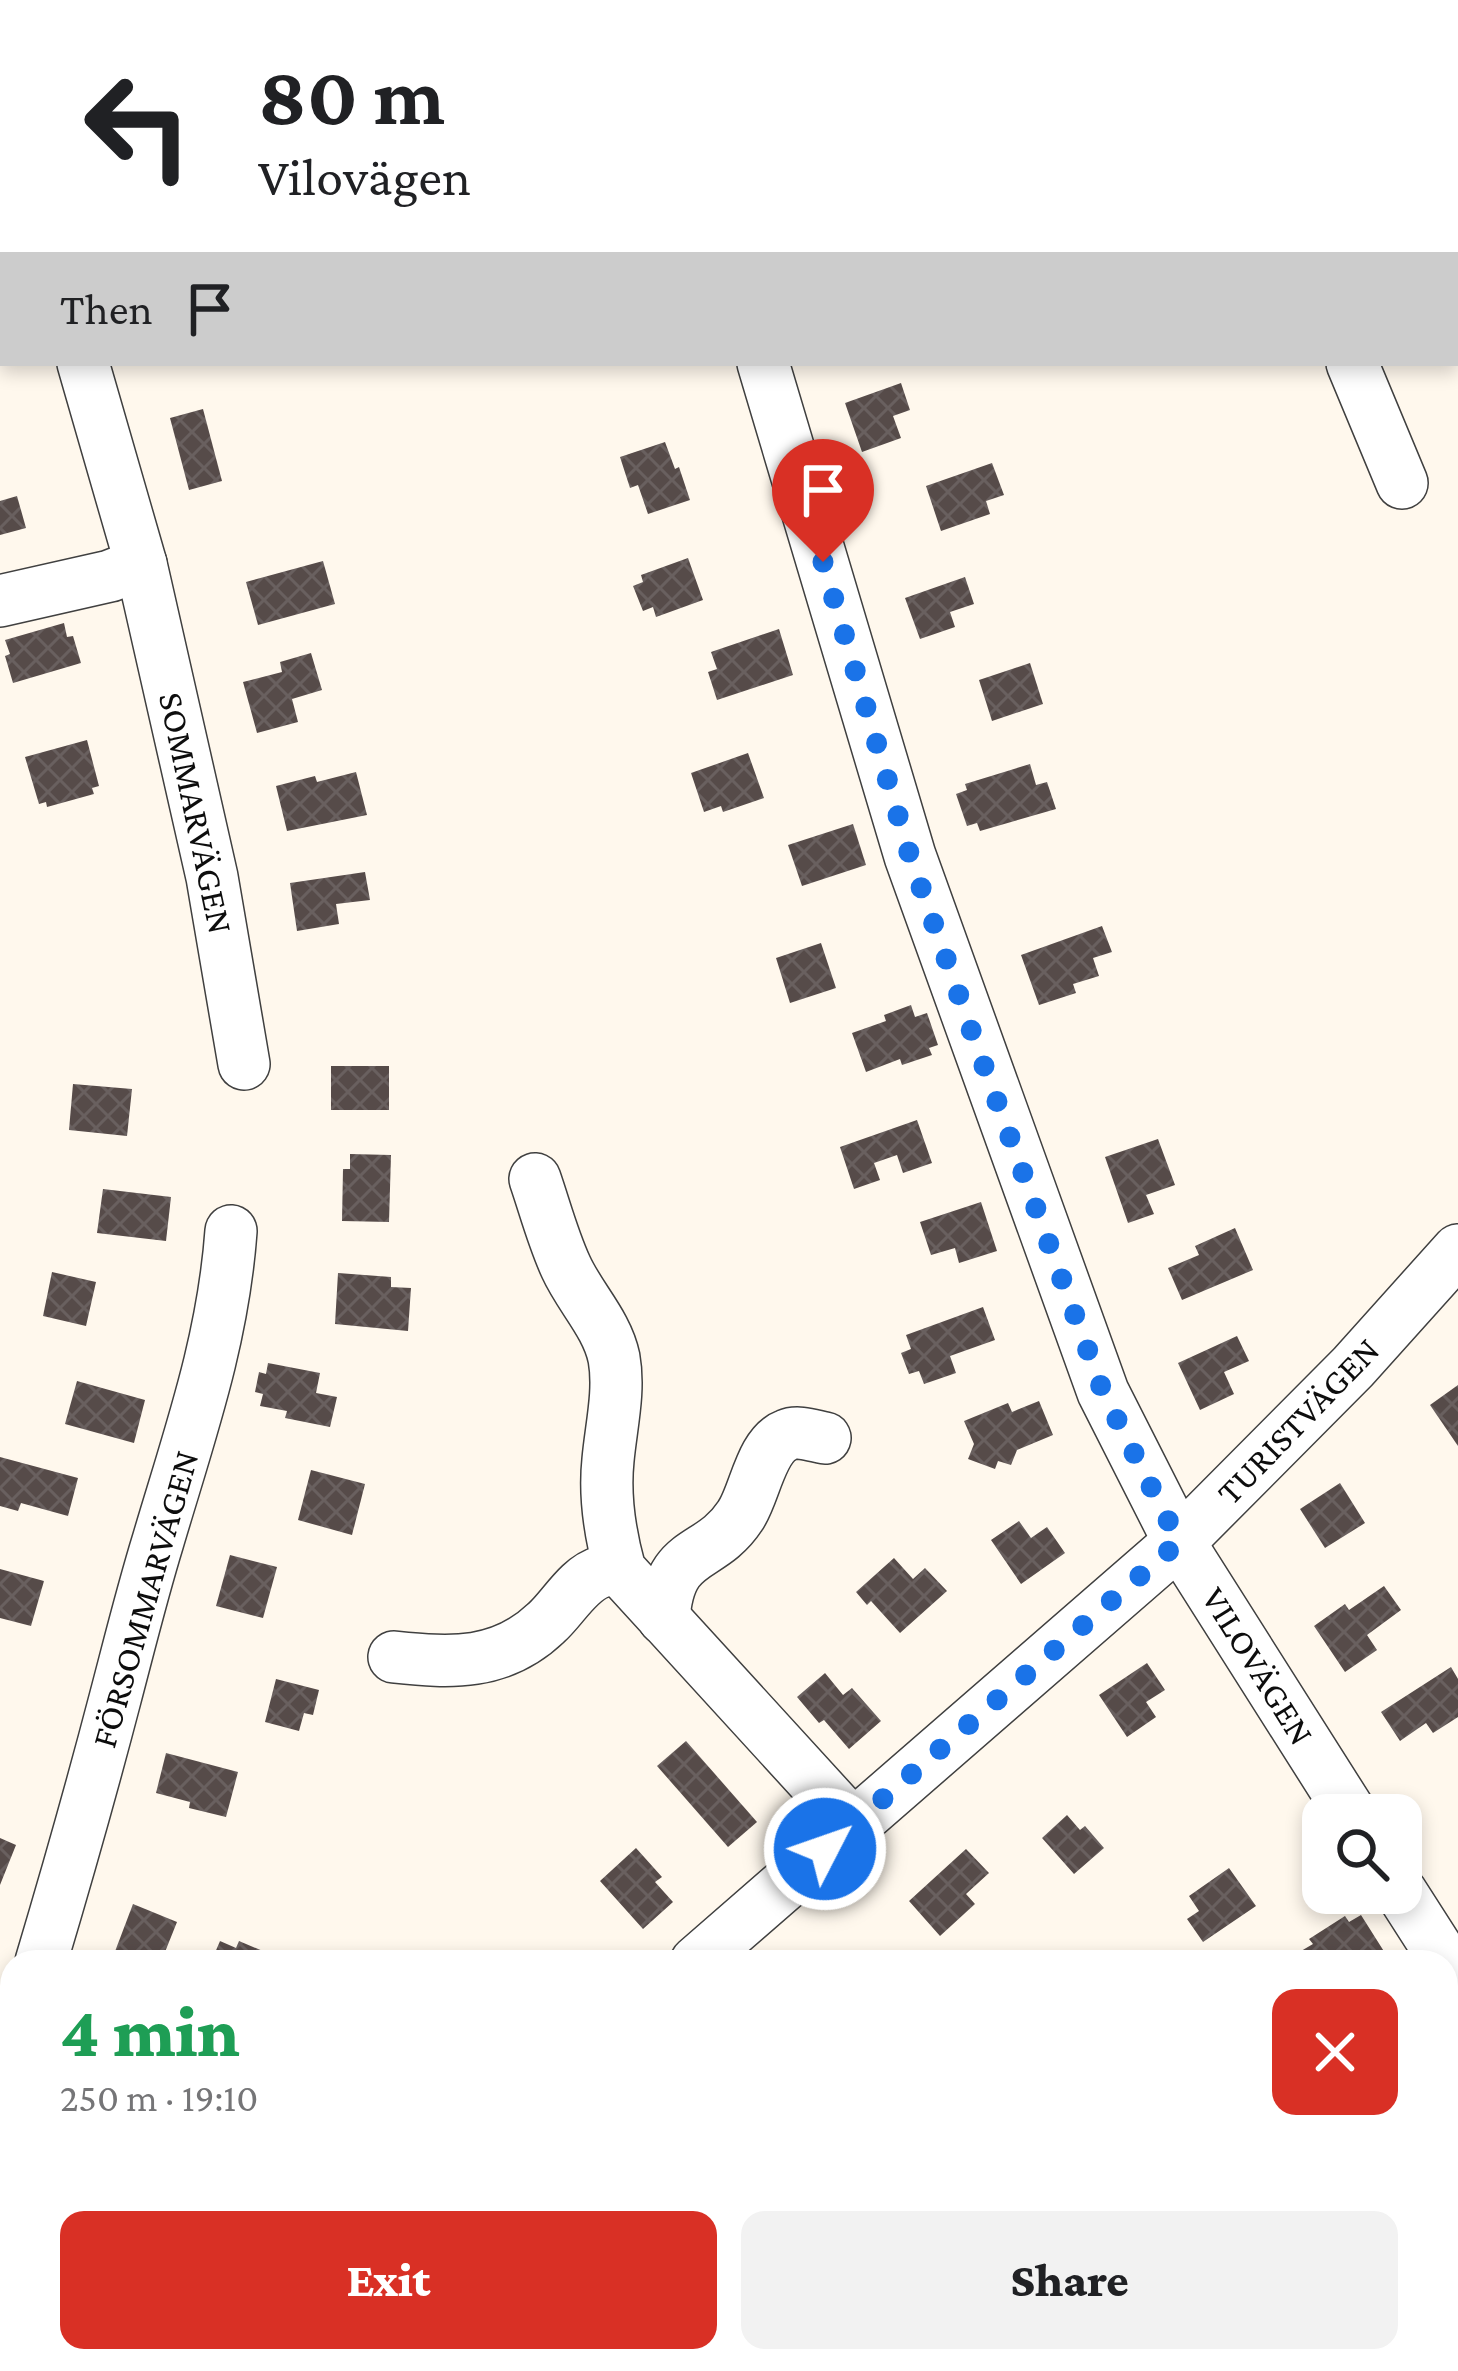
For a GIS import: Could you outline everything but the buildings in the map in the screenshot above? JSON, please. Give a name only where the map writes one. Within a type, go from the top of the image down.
[{"type":"street","name":"SOMMARVÄGEN","points":[[84,366],[141,564],[212,877],[244,1064]]},
{"type":"street","name":"VILOVÄGEN","points":[[764,366],[910,856],[1103,1392],[1179,1542],[1339,1794]]},
{"type":"street","points":[[1353,366],[1402,483]]},
{"type":"street","points":[[0,602],[141,564]]},
{"type":"street","points":[[536,1179],[566,1267],[614,1356],[607,1509],[620,1570],[853,1825]]},
{"type":"street","name":"FÖRSOMMARVÄGEN","points":[[45,1950],[157,1542],[191,1438],[220,1325],[230,1231]]},
{"type":"street","name":"TURISTVÄGEN","points":[[710,1950],[1179,1542],[1353,1367],[1458,1250]]},
{"type":"street","points":[[664,1618],[671,1578],[682,1564],[735,1525],[771,1449],[785,1435],[825,1438]]},
{"type":"street","points":[[394,1657],[473,1661],[512,1648],[600,1572],[620,1570]]},
{"type":"street","points":[[1415,1914],[1438,1950]]},
{"type":"route","points":[[823,562],[910,856],[976,1044],[1103,1392],[1179,1542],[825,1849]]}]
